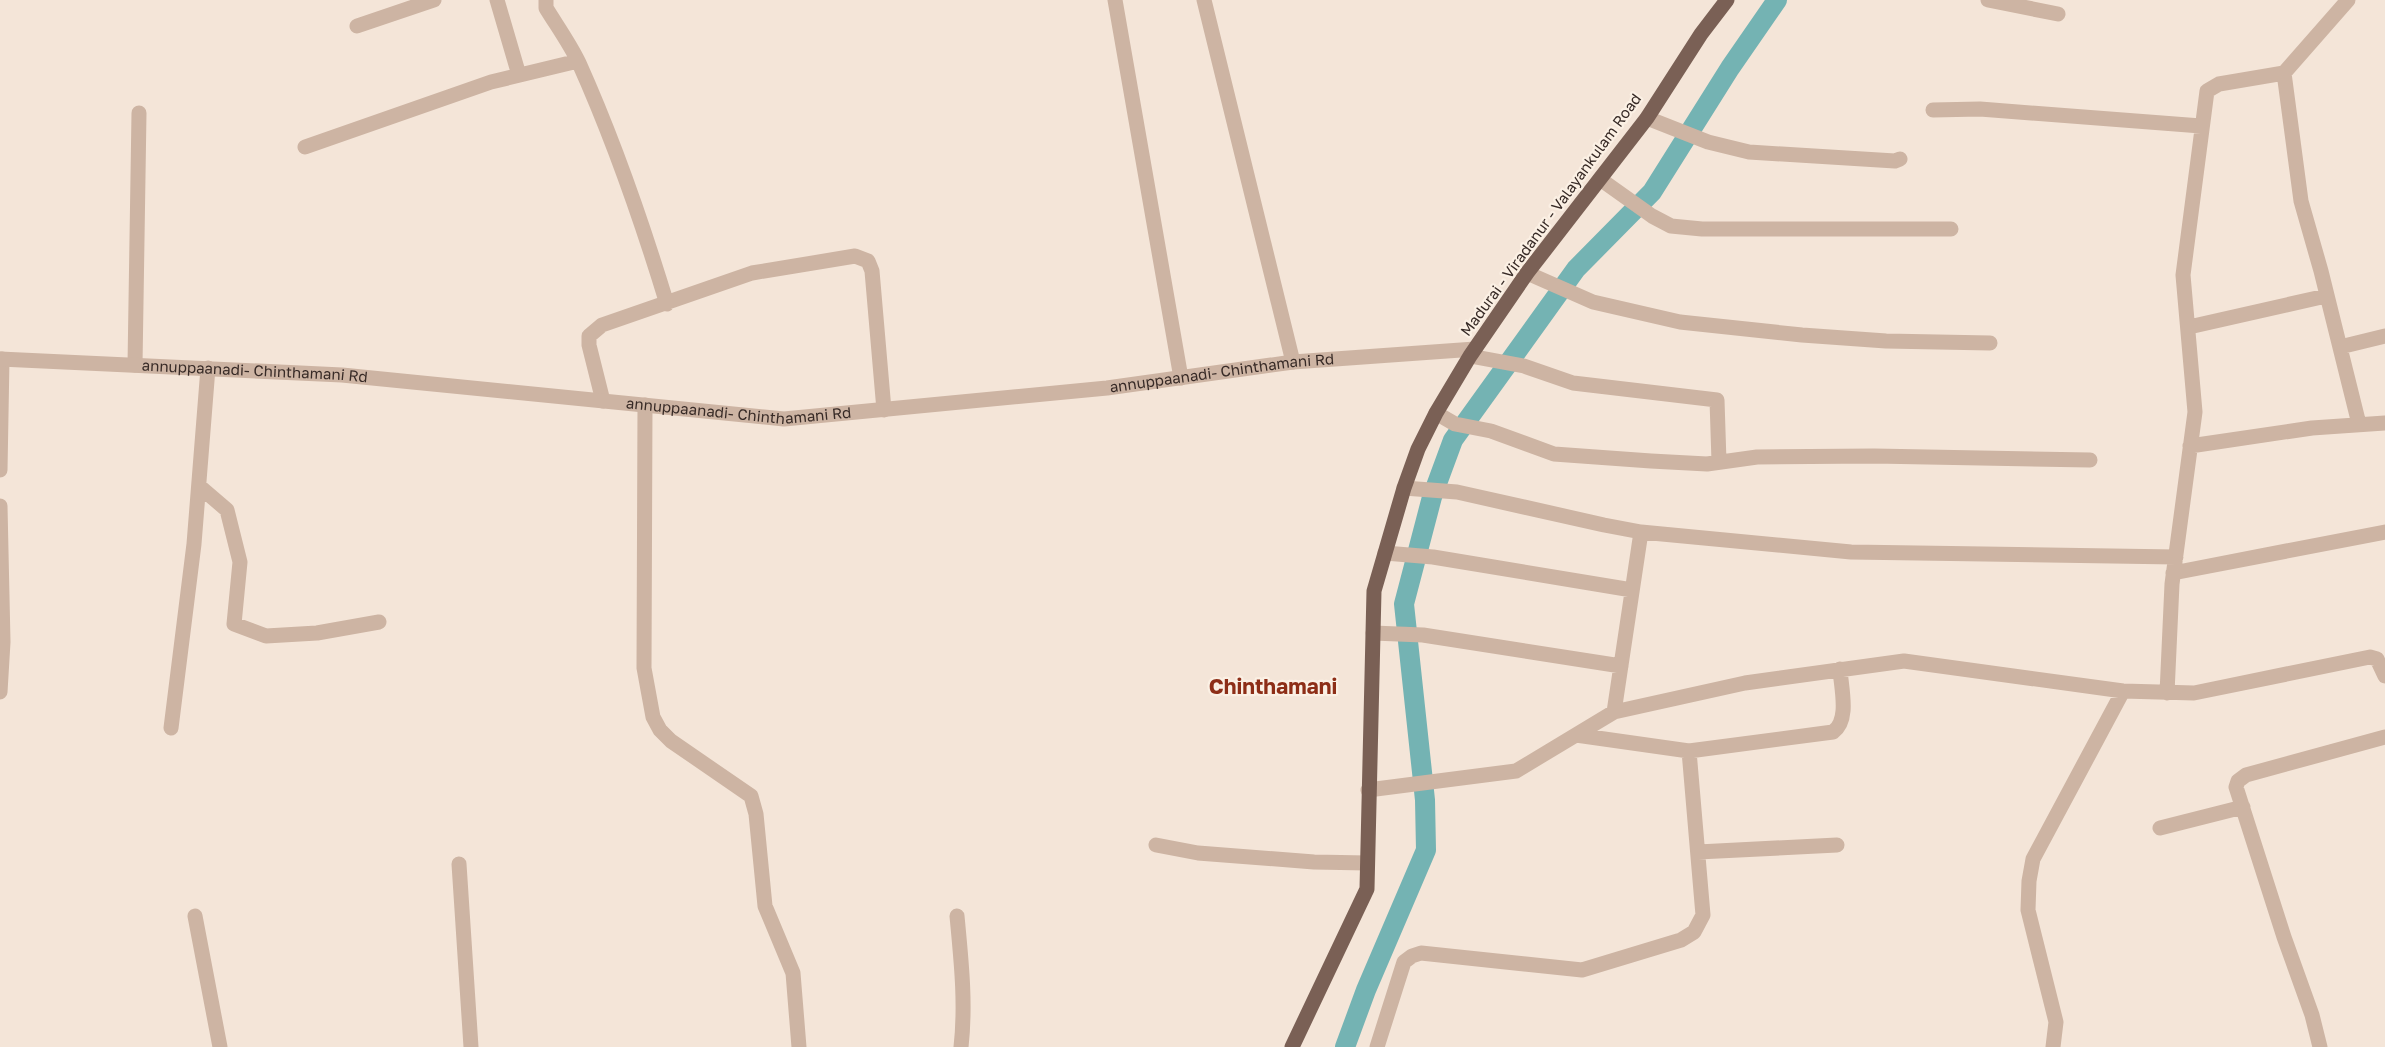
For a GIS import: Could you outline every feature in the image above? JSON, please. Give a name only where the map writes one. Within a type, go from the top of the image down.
[{"type":"main road","name":"Madurai - Viradanur - Valayankulam Road","points":[[1292,1047],[1367,889],[1374,591],[1404,488],[1418,449],[1436,413],[1473,352],[1527,273],[1647,118],[1701,34],[1727,0]]},
{"type":"street","points":[[357,26],[417,3],[434,0]]},
{"type":"street","points":[[497,0],[519,75]]},
{"type":"street","points":[[546,0],[546,8],[578,61],[614,148],[647,238],[667,304]]},
{"type":"street","points":[[1115,0],[1181,378]]},
{"type":"street","points":[[1204,0],[1293,362]]},
{"type":"street","points":[[1988,0],[2058,14]]},
{"type":"street","points":[[2167,693],[2173,573],[2195,412],[2189,327],[2182,275],[2207,91],[2218,84],[2284,73],[2348,0]]},
{"type":"street","points":[[305,147],[491,82],[578,61]]},
{"type":"street","points":[[2284,73],[2301,201],[2321,271],[2358,424]]},
{"type":"street","points":[[1933,110],[1980,109],[2201,126]]},
{"type":"street","points":[[135,365],[139,112]]},
{"type":"street","points":[[1647,118],[1708,142],[1749,152],[1894,161],[1900,159]]},
{"type":"street","points":[[1600,179],[1652,216],[1671,226],[1702,229],[1950,229]]},
{"type":"street","points":[[603,401],[589,345],[590,336],[602,325],[752,273],[855,256],[868,261],[872,271],[884,410]]},
{"type":"street","points":[[1527,273],[1593,302],[1680,322],[1886,341],[1990,343]]},
{"type":"street","points":[[2189,327],[2326,296]]},
{"type":"street","points":[[2340,347],[2385,336]]},
{"type":"street","name":"annuppaanadi- Chinthamani Rd","points":[[1,359],[342,375],[784,419],[1107,388],[1293,362],[1473,352],[1573,382],[1717,400],[1719,462]]},
{"type":"street","points":[[0,470],[1,359]]},
{"type":"street","points":[[171,728],[194,544],[208,369]]},
{"type":"street","points":[[645,405],[644,668],[653,717],[660,730],[670,741],[751,796],[756,814],[765,906],[793,972],[799,1047]]},
{"type":"street","points":[[1436,413],[1455,424],[1491,431],[1554,454],[1662,462],[1719,462],[1757,457],[1963,456],[2090,460]]},
{"type":"street","points":[[2190,446],[2312,428],[2385,423]]},
{"type":"street","points":[[199,486],[227,510],[240,562],[234,624],[266,636],[317,633],[379,622]]},
{"type":"street","points":[[1404,488],[1457,492],[1641,532],[1851,552],[2176,557]]},
{"type":"street","points":[[0,506],[3,642],[0,692]]},
{"type":"street","points":[[1614,712],[1641,532]]},
{"type":"street","points":[[2173,573],[2385,532]]},
{"type":"street","points":[[1385,553],[1408,553],[1632,590]]},
{"type":"street","points":[[1373,633],[1423,635],[1621,666]]},
{"type":"street","points":[[1368,790],[1515,771],[1614,712],[1745,683],[1904,661],[2123,691],[2167,693],[2194,693],[2370,657],[2377,659],[2385,676]]},
{"type":"street","points":[[1576,735],[1689,751],[1833,732],[1839,728],[1843,717],[1840,669]]},
{"type":"street","points":[[2053,1047],[2056,1022],[2028,910],[2029,881],[2033,859],[2123,691]]},
{"type":"street","points":[[2320,1047],[2312,1015],[2284,937],[2236,787],[2246,775],[2385,737]]},
{"type":"street","points":[[1377,1047],[1404,962],[1412,956],[1421,953],[1582,970],[1681,940],[1694,932],[1703,915],[1689,751]]},
{"type":"street","points":[[2160,828],[2243,807]]},
{"type":"street","points":[[1156,845],[1198,853],[1314,862],[1367,863]]},
{"type":"street","points":[[1698,852],[1837,845]]},
{"type":"street","points":[[459,864],[471,1047]]},
{"type":"street","points":[[195,916],[220,1047]]},
{"type":"street","points":[[957,916],[963,1004],[961,1047]]},
{"type":"waterway","points":[[1345,1047],[1366,990],[1426,850],[1425,800],[1404,604],[1432,497],[1453,440],[1576,269],[1652,192],[1730,68],[1777,0]]},
{"type":"district","name":"Chinthamani","points":[[1273,687]]}]
